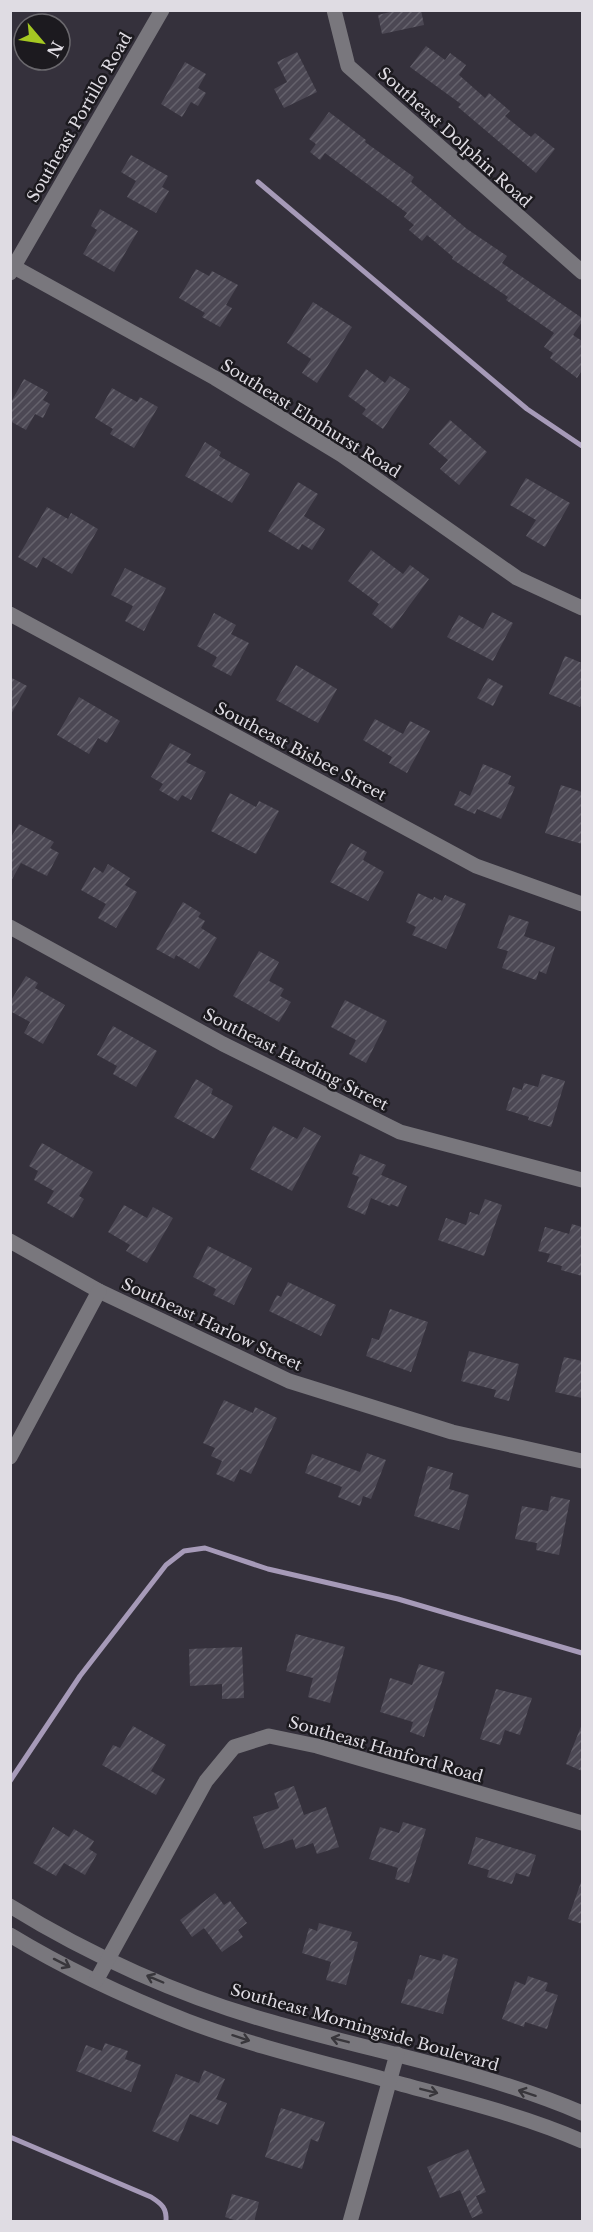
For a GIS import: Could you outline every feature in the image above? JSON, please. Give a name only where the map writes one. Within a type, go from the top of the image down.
[{"type":"street","name":"Southeast Portillo Road","points":[[12,270],[162,10]]},
{"type":"street","name":"Southeast Dolphin Road","points":[[334,10],[348,66],[582,272]]},
{"type":"street","name":"Southeast Elmhurst Road","points":[[12,270],[215,378],[342,455],[517,578],[582,608]]},
{"type":"street","name":"Southeast Bisbee Street","points":[[10,614],[476,866],[582,903]]},
{"type":"street","name":"Southeast Harding Street","points":[[10,927],[223,1044],[400,1132],[582,1180]]},
{"type":"street","name":"Southeast Harlow Street","points":[[10,1241],[99,1291],[289,1381],[452,1432],[582,1461]]},
{"type":"street","points":[[10,1458],[99,1291]]},
{"type":"street","name":"Southeast Hanford Road","points":[[96,1981],[206,1781],[234,1747],[269,1736],[317,1746],[582,1823]]},
{"type":"street","name":"Southeast Morningside Boulevard","points":[[10,1906],[41,1925],[108,1959],[197,1997],[271,2022],[397,2054],[562,2104],[582,2113]]},
{"type":"street","points":[[10,1935],[96,1981],[187,2021],[266,2047],[471,2101],[552,2128],[582,2141]]},
{"type":"street","points":[[350,2222],[397,2054]]},
{"type":"building","points":[[398,10],[421,10],[424,25],[382,34],[378,15]]},
{"type":"building","points":[[426,46],[445,60],[450,53],[466,65],[459,75],[485,98],[489,93],[510,111],[505,116],[531,137],[535,133],[555,149],[536,173],[458,107],[461,104],[410,67]]},
{"type":"building","points":[[297,52],[317,92],[284,108],[274,89],[287,82],[277,62]]},
{"type":"building","points":[[185,62],[206,74],[198,88],[206,93],[198,106],[191,102],[182,117],[161,104]]},
{"type":"building","points":[[329,112],[366,140],[365,142],[414,177],[411,182],[467,229],[507,256],[502,263],[582,318],[582,322],[573,335],[582,341],[582,370],[577,378],[550,358],[553,353],[544,347],[554,333],[506,300],[508,297],[452,259],[453,257],[427,235],[422,241],[409,230],[414,225],[404,217],[407,213],[325,153],[320,160],[310,152],[316,144],[309,139]]},
{"type":"building","points":[[131,155],[168,176],[162,187],[169,191],[156,213],[127,197],[136,181],[121,172]]},
{"type":"building","points":[[100,209],[138,231],[114,272],[83,254],[97,230],[91,226]]},
{"type":"building","points":[[196,269],[209,276],[212,271],[238,285],[226,305],[232,308],[220,327],[202,317],[205,313],[179,298]]},
{"type":"building","points":[[313,302],[352,327],[317,383],[302,373],[311,359],[287,343]]},
{"type":"building","points":[[366,369],[385,383],[390,376],[410,389],[383,429],[362,414],[366,409],[348,396]]},
{"type":"building","points":[[24,379],[48,392],[43,400],[50,404],[43,418],[35,414],[26,430],[10,421],[10,404]]},
{"type":"building","points":[[112,388],[137,402],[140,397],[158,407],[134,448],[110,434],[113,429],[95,418]]},
{"type":"building","points":[[450,420],[487,452],[459,485],[440,469],[448,460],[429,444]]},
{"type":"building","points":[[205,442],[221,452],[219,456],[250,474],[232,503],[185,476]]},
{"type":"building","points":[[526,478],[570,503],[545,547],[526,536],[536,520],[510,505]]},
{"type":"building","points":[[298,482],[318,494],[304,516],[325,529],[312,550],[302,544],[299,550],[268,531]]},
{"type":"building","points":[[47,507],[68,519],[71,513],[98,529],[72,574],[43,557],[37,568],[18,557]]},
{"type":"building","points":[[371,550],[403,574],[410,565],[429,579],[392,629],[372,614],[379,604],[348,581]]},
{"type":"building","points":[[125,568],[166,588],[144,631],[125,621],[133,606],[111,595]]},
{"type":"building","points":[[492,612],[513,623],[493,661],[447,637],[459,615],[483,629]]},
{"type":"building","points":[[214,613],[236,625],[231,634],[249,643],[231,676],[212,666],[217,657],[197,646]]},
{"type":"building","points":[[565,656],[582,663],[580,707],[549,694]]},
{"type":"building","points":[[296,665],[337,689],[318,723],[276,700]]},
{"type":"building","points":[[10,677],[27,686],[10,716]]},
{"type":"building","points":[[488,678],[503,686],[493,706],[477,698]]},
{"type":"building","points":[[79,697],[120,721],[107,743],[98,738],[89,754],[57,735]]},
{"type":"building","points":[[375,719],[403,734],[410,721],[430,731],[407,773],[389,763],[392,757],[363,740]]},
{"type":"building","points":[[170,743],[191,754],[186,762],[206,772],[191,800],[182,795],[178,801],[159,790],[163,784],[151,777]]},
{"type":"building","points":[[483,764],[511,776],[508,784],[515,787],[501,819],[477,809],[475,814],[454,805],[460,791],[470,796]]},
{"type":"building","points":[[561,785],[582,792],[582,844],[545,833]]},
{"type":"building","points":[[230,793],[256,807],[259,801],[279,811],[256,854],[211,831]]},
{"type":"building","points":[[19,824],[54,842],[50,848],[59,853],[47,876],[21,863],[10,883],[10,839]]},
{"type":"building","points":[[351,843],[367,852],[363,860],[384,872],[368,901],[330,882]]},
{"type":"building","points":[[108,864],[130,878],[125,885],[137,892],[116,928],[98,918],[106,904],[81,890],[94,867],[103,873]]},
{"type":"building","points":[[418,893],[433,900],[434,897],[442,901],[445,895],[466,904],[446,949],[412,935],[416,927],[406,922]]},
{"type":"building","points":[[183,902],[201,913],[198,917],[205,921],[201,928],[217,938],[199,969],[176,955],[174,959],[156,949]]},
{"type":"building","points":[[509,915],[529,922],[524,936],[555,947],[546,974],[539,971],[536,980],[502,968],[508,951],[497,948]]},
{"type":"building","points":[[259,951],[279,962],[269,981],[284,989],[280,996],[291,1002],[279,1022],[233,996]]},
{"type":"building","points":[[26,976],[38,983],[35,988],[65,1005],[43,1044],[24,1033],[30,1022],[10,1011],[10,1002]]},
{"type":"building","points":[[345,1000],[387,1021],[366,1063],[349,1054],[356,1040],[331,1027]]},
{"type":"building","points":[[113,1026],[157,1051],[136,1087],[113,1074],[117,1066],[97,1055]]},
{"type":"building","points":[[542,1074],[565,1081],[551,1127],[506,1110],[513,1087],[522,1090],[524,1083],[538,1087]]},
{"type":"building","points":[[196,1079],[213,1089],[211,1094],[233,1106],[214,1139],[174,1117]]},
{"type":"building","points":[[273,1126],[297,1139],[304,1127],[321,1136],[292,1191],[250,1169]]},
{"type":"building","points":[[42,1143],[93,1172],[79,1196],[84,1199],[73,1218],[47,1203],[54,1191],[34,1180],[38,1171],[29,1166]]},
{"type":"building","points":[[360,1154],[386,1165],[381,1175],[407,1186],[398,1207],[371,1198],[365,1215],[347,1207],[359,1177],[352,1174]]},
{"type":"building","points":[[485,1199],[502,1205],[484,1256],[438,1240],[446,1218],[466,1225],[470,1212],[479,1215]]},
{"type":"building","points":[[124,1205],[147,1218],[153,1207],[173,1218],[147,1263],[126,1251],[130,1245],[108,1232]]},
{"type":"building","points":[[572,1224],[582,1227],[582,1276],[561,1270],[562,1266],[547,1262],[550,1254],[538,1251],[545,1227],[569,1234]]},
{"type":"building","points":[[208,1246],[252,1268],[234,1305],[213,1295],[216,1289],[193,1277]]},
{"type":"building","points":[[288,1282],[336,1305],[321,1336],[269,1311],[277,1295],[281,1297]]},
{"type":"building","points":[[390,1309],[428,1322],[411,1372],[366,1356],[372,1338],[379,1340]]},
{"type":"building","points":[[469,1351],[519,1364],[509,1401],[494,1397],[496,1390],[461,1381]]},
{"type":"building","points":[[564,1357],[582,1361],[582,1398],[555,1392]]},
{"type":"building","points":[[224,1400],[253,1413],[255,1407],[277,1418],[251,1474],[240,1469],[234,1482],[216,1474],[222,1461],[211,1456],[215,1448],[203,1443]]},
{"type":"building","points":[[367,1453],[386,1460],[371,1499],[363,1496],[360,1506],[338,1497],[342,1487],[305,1473],[312,1454],[360,1472]]},
{"type":"building","points":[[428,1466],[453,1473],[449,1489],[469,1495],[459,1530],[414,1516]]},
{"type":"building","points":[[551,1496],[570,1500],[559,1555],[536,1550],[537,1543],[515,1539],[522,1506],[548,1511]]},
{"type":"building","points":[[296,1634],[345,1647],[330,1703],[308,1697],[313,1678],[286,1671]]},
{"type":"building","points":[[242,1647],[244,1698],[222,1699],[222,1684],[190,1686],[189,1649]]},
{"type":"building","points":[[419,1664],[445,1672],[424,1737],[410,1732],[413,1722],[380,1712],[390,1678],[412,1685]]},
{"type":"building","points":[[496,1689],[532,1698],[520,1735],[505,1730],[500,1745],[480,1739]]},
{"type":"building","points":[[582,1724],[582,1771],[566,1764]]},
{"type":"building","points":[[133,1726],[166,1745],[151,1771],[165,1779],[156,1795],[102,1765],[113,1745],[120,1748]]},
{"type":"building","points":[[294,1786],[304,1815],[326,1807],[339,1847],[317,1854],[313,1843],[296,1849],[293,1839],[264,1849],[253,1817],[279,1808],[274,1793]]},
{"type":"building","points":[[403,1822],[426,1829],[409,1883],[395,1879],[398,1868],[369,1859],[380,1827],[399,1833]]},
{"type":"building","points":[[53,1827],[69,1837],[74,1829],[94,1841],[89,1849],[97,1854],[85,1875],[64,1863],[56,1876],[33,1863]]},
{"type":"building","points":[[476,1837],[536,1855],[529,1877],[516,1873],[512,1884],[487,1877],[489,1870],[468,1864]]},
{"type":"building","points":[[582,1883],[582,1924],[568,1919]]},
{"type":"building","points":[[215,1893],[224,1905],[230,1901],[247,1923],[238,1930],[243,1937],[222,1952],[204,1928],[192,1937],[180,1920]]},
{"type":"building","points":[[319,1923],[352,1932],[349,1940],[358,1942],[346,1985],[326,1980],[331,1962],[302,1953],[309,1928],[317,1931]]},
{"type":"building","points":[[443,1954],[458,1959],[443,2014],[401,2003],[408,1979],[412,1980],[420,1955],[441,1961]]},
{"type":"building","points":[[528,1976],[548,1983],[545,1991],[558,1995],[547,2029],[525,2022],[524,2027],[502,2019],[515,1981],[525,1985]]},
{"type":"building","points":[[105,2043],[128,2051],[125,2059],[141,2065],[131,2092],[76,2071],[86,2045],[102,2051]]},
{"type":"building","points":[[204,2070],[225,2079],[216,2099],[227,2103],[218,2125],[190,2114],[178,2142],[152,2131],[176,2074],[199,2083]]},
{"type":"building","points":[[281,2108],[325,2122],[318,2142],[311,2139],[302,2169],[265,2157]]},
{"type":"building","points":[[468,2149],[486,2192],[476,2196],[483,2213],[472,2218],[460,2190],[440,2198],[427,2167]]},
{"type":"building","points":[[232,2194],[259,2202],[254,2222],[240,2222],[225,2217]]},
{"type":"waterway","points":[[258,182],[527,409],[582,446]]},
{"type":"waterway","points":[[10,1781],[80,1676],[166,1565],[184,1551],[205,1548],[268,1569],[398,1599],[582,1653]]},
{"type":"waterway","points":[[10,2137],[151,2197],[163,2207],[166,2222]]}]
